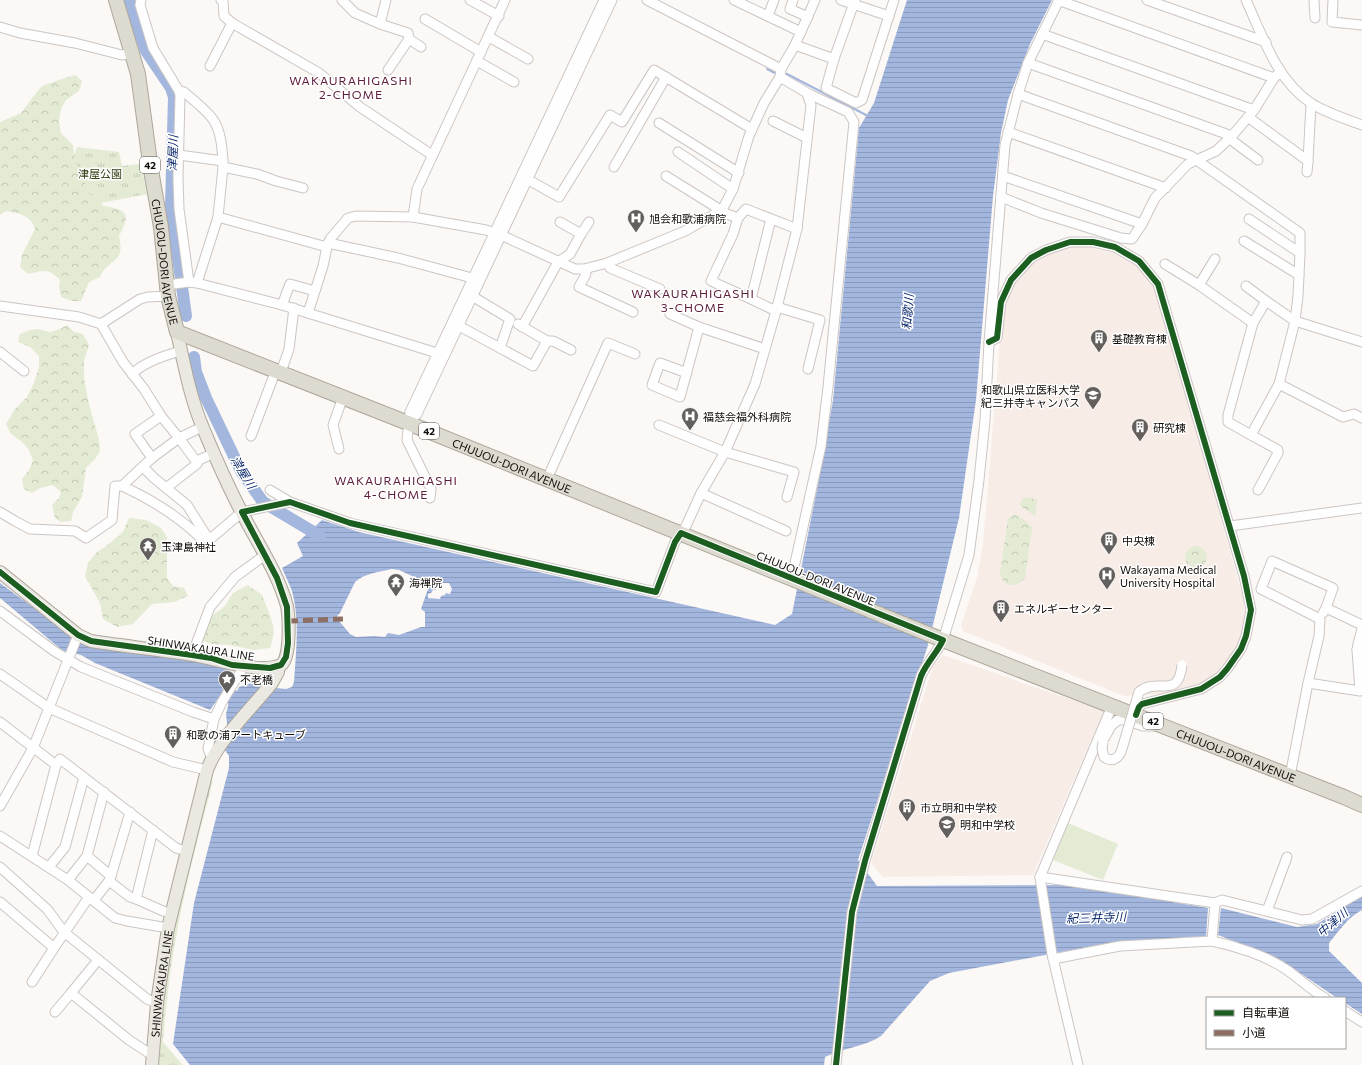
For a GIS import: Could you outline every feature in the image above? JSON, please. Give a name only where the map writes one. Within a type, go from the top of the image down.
[{"type":"highway","name":"CHUUOU-DORI AVENUE","points":[[116,0],[132,53],[141,95],[151,170],[171,288],[176,332],[408,423],[939,638],[1362,805]]},
{"type":"main road","name":"SHINWAKAURA LINE","points":[[0,572],[78,637],[90,641],[211,658],[232,665],[261,668],[278,666],[283,663],[286,657],[288,621],[287,607],[277,578],[265,555],[248,511],[214,453],[202,427],[187,380],[176,332]]},
{"type":"main road","name":"SHINWAKAURA LINE","points":[[152,1059],[168,928],[207,770],[212,758],[220,746],[272,683],[278,672],[278,666]]},
{"type":"street","points":[[141,0],[140,5],[153,48],[180,91],[179,209],[191,283]]},
{"type":"street","points":[[221,0],[223,1],[224,16],[232,23],[320,73],[360,107],[432,155]]},
{"type":"street","points":[[342,0],[355,13],[380,24],[408,33],[409,39],[388,70]]},
{"type":"street","points":[[380,24],[386,0]]},
{"type":"street","points":[[470,0],[499,16]]},
{"type":"street","points":[[413,217],[417,189],[499,16],[505,0]]},
{"type":"street","points":[[408,423],[417,414],[459,326],[498,234],[604,0]]},
{"type":"street","points":[[430,498],[431,489],[408,440],[408,423],[410,412],[472,278],[498,234],[527,179],[612,0]]},
{"type":"street","points":[[647,0],[780,73],[809,94],[848,112],[854,122],[821,446],[795,563]]},
{"type":"street","points":[[734,0],[801,32]]},
{"type":"street","points":[[768,16],[774,0]]},
{"type":"street","points":[[793,0],[790,9],[808,17]]},
{"type":"street","points":[[308,313],[323,266],[327,245],[330,239],[348,218],[356,216],[413,217],[486,230],[575,269],[584,269],[607,263],[685,231],[722,210],[739,173],[752,129],[795,45],[814,0]]},
{"type":"street","points":[[841,0],[854,2],[889,16]]},
{"type":"street","points":[[854,2],[834,58],[826,88],[856,103],[862,100],[894,0]]},
{"type":"street","points":[[836,1065],[852,912],[865,861],[921,676],[927,664],[939,648],[939,638],[969,555],[983,442],[989,342],[1005,145],[1018,94],[1028,63],[1058,0],[1277,75],[1312,104],[1362,125]]},
{"type":"street","points":[[1147,0],[1266,42]]},
{"type":"street","points":[[1314,0],[1315,18]]},
{"type":"street","points":[[1333,0],[1332,22],[1362,25]]},
{"type":"street","points":[[1245,1],[1266,42],[1277,75]]},
{"type":"street","points":[[425,19],[482,52]]},
{"type":"street","points":[[210,66],[232,23]]},
{"type":"street","points":[[0,27],[20,33],[75,43],[122,55],[132,53]]},
{"type":"street","points":[[1042,34],[1254,110]]},
{"type":"street","points":[[489,37],[528,59]]},
{"type":"street","points":[[409,39],[421,47]]},
{"type":"street","points":[[795,45],[834,58]]},
{"type":"street","points":[[477,61],[514,82]]},
{"type":"street","points":[[1028,63],[1231,137],[1258,160]]},
{"type":"street","points":[[527,179],[559,198],[610,115],[622,122],[654,70],[752,129]]},
{"type":"street","points":[[1001,197],[1041,213],[1121,238],[1132,239],[1156,198],[1188,164],[1216,151],[1231,137],[1254,110],[1277,75]]},
{"type":"street","points":[[614,167],[666,77]]},
{"type":"street","points":[[180,91],[184,92],[213,119],[217,125],[222,143],[223,164],[218,217],[191,283]]},
{"type":"street","points":[[270,490],[288,503],[350,523],[656,592],[675,542],[686,526],[701,493],[725,452],[755,384],[777,309],[796,229],[811,105],[808,97],[809,94]]},
{"type":"street","points":[[1018,94],[1191,156],[1300,233],[1298,296],[1295,321],[1279,384],[1251,435]]},
{"type":"street","points":[[1307,172],[1312,104]]},
{"type":"street","points":[[1248,117],[1308,161]]},
{"type":"street","points":[[773,121],[807,138]]},
{"type":"street","points":[[659,124],[739,173]]},
{"type":"street","points":[[1008,132],[1166,188]]},
{"type":"street","points":[[678,152],[733,188]]},
{"type":"street","points":[[179,155],[223,164],[303,188]]},
{"type":"street","points":[[666,176],[727,214],[738,218]]},
{"type":"street","points":[[1003,176],[1142,224]]},
{"type":"street","points":[[796,229],[746,209],[738,218],[733,234],[711,281],[777,309],[820,320],[808,369]]},
{"type":"street","points":[[218,217],[327,245],[398,258],[472,278]]},
{"type":"street","points":[[751,299],[771,219]]},
{"type":"street","points":[[1249,219],[1300,253]]},
{"type":"street","points":[[560,222],[581,234]]},
{"type":"street","points":[[522,327],[558,262],[570,254],[589,222]]},
{"type":"street","points":[[1244,241],[1299,275]]},
{"type":"street","points":[[989,342],[997,338],[1001,302],[1011,280],[1032,258],[1046,250],[1070,242],[1093,242],[1114,247],[1139,261],[1158,284],[1230,526],[1244,576],[1251,610],[1246,636],[1241,649],[1220,677],[1196,691],[1142,704],[1136,715]]},
{"type":"street","points":[[1199,285],[1215,259]]},
{"type":"street","points":[[607,263],[610,268],[660,289]]},
{"type":"street","points":[[1165,264],[1199,285],[1253,323]]},
{"type":"street","points":[[584,269],[586,274],[579,287],[634,312]]},
{"type":"street","points":[[101,324],[140,299],[171,288],[191,283],[294,308],[437,353]]},
{"type":"street","points":[[282,305],[290,284],[315,291]]},
{"type":"street","points":[[1246,286],[1295,321],[1362,342]]},
{"type":"street","points":[[472,296],[547,341],[553,341],[571,350]]},
{"type":"street","points":[[1258,490],[1278,453],[1278,450],[1228,422],[1228,415],[1253,323],[1266,301]]},
{"type":"street","points":[[0,306],[79,317],[101,324],[116,353],[144,389],[161,416],[196,461],[199,460]]},
{"type":"street","points":[[251,436],[278,371],[289,349],[294,308]]},
{"type":"street","points":[[670,314],[699,327],[765,349]]},
{"type":"street","points":[[500,348],[510,319]]},
{"type":"street","points":[[459,326],[533,366],[547,341]]},
{"type":"street","points":[[687,373],[699,327]]},
{"type":"street","points":[[547,479],[608,343],[635,354]]},
{"type":"street","points":[[132,374],[146,364],[181,351]]},
{"type":"street","points":[[0,352],[24,371]]},
{"type":"street","points":[[1279,384],[1343,416],[1354,414],[1362,418]]},
{"type":"street","points":[[339,450],[333,425],[343,397]]},
{"type":"street","points":[[152,458],[135,434],[161,416]]},
{"type":"street","points":[[659,426],[725,452],[794,472],[787,497]]},
{"type":"street","points":[[122,486],[152,458],[179,438],[202,427]]},
{"type":"street","points":[[166,488],[197,464],[199,460],[214,453]]},
{"type":"street","points":[[143,467],[187,505],[209,540],[248,511],[288,503]]},
{"type":"street","points":[[0,512],[30,529],[76,531],[86,538],[112,520],[115,486],[122,486],[139,494],[179,519],[202,539],[206,536]]},
{"type":"street","points":[[701,493],[786,531]]},
{"type":"street","points":[[1230,526],[1362,508]]},
{"type":"street","points":[[179,519],[189,509]]},
{"type":"street","points":[[192,655],[210,607],[235,577],[265,555]]},
{"type":"street","points":[[1290,776],[1318,636],[1320,619],[1326,608],[1333,588],[1272,561],[1261,589],[1320,619]]},
{"type":"street","points":[[1326,608],[1362,625]]},
{"type":"street","points":[[0,611],[54,651],[70,658],[81,667],[214,719]]},
{"type":"street","points":[[1308,683],[1360,692],[1360,651],[1358,644],[1362,629]]},
{"type":"street","points":[[0,806],[33,748],[78,637]]},
{"type":"street","points":[[1164,726],[1150,727],[1123,720],[1118,720],[1111,726],[1103,742],[1102,749],[1104,757],[1114,760],[1118,757],[1139,692],[1144,687],[1153,685],[1168,686],[1175,684],[1179,679],[1182,665]]},
{"type":"street","points":[[212,758],[208,749],[214,719],[222,702],[244,666]]},
{"type":"street","points":[[0,674],[49,708],[173,762],[207,770]]},
{"type":"street","points":[[1078,1065],[1053,956],[1040,880],[1112,706]]},
{"type":"street","points":[[0,722],[56,765]]},
{"type":"street","points":[[32,856],[56,765],[60,759],[176,848],[186,851]]},
{"type":"street","points":[[49,867],[65,847],[84,777]]},
{"type":"street","points":[[68,880],[87,856],[104,792]]},
{"type":"street","points":[[32,982],[64,932],[91,898],[110,878],[130,812]]},
{"type":"street","points":[[136,899],[153,830]]},
{"type":"street","points":[[0,836],[68,880],[115,918],[168,928]]},
{"type":"street","points":[[87,856],[110,878],[136,899],[163,912],[172,913]]},
{"type":"street","points":[[1267,911],[1287,857]]},
{"type":"street","points":[[0,867],[47,909],[64,932],[147,999],[158,1003]]},
{"type":"street","points":[[1040,880],[1215,905],[1222,900],[1302,920],[1312,919],[1362,891]]},
{"type":"street","points":[[0,902],[54,948]]},
{"type":"street","points":[[1212,939],[1215,905]]},
{"type":"street","points":[[1053,956],[1120,946],[1212,939],[1268,960],[1286,969],[1324,997]]},
{"type":"street","points":[[55,1012],[98,960]]},
{"type":"street","points":[[71,993],[129,1040],[149,1053],[152,1059]]},
{"type":"street","points":[[1346,1012],[1362,1022]]},
{"type":"shaded area","points":[[1070,244],[1094,244],[1115,250],[1139,265],[1156,286],[1244,601],[1245,620],[1241,641],[1229,662],[1208,681],[1189,689],[1165,694],[1124,696],[963,631],[961,625],[977,578],[983,544],[1003,304],[1010,285],[1038,256]]},
{"type":"shaded area","points":[[943,655],[1104,711],[1033,875],[883,877],[871,863],[933,666]]},
{"type":"green space","points":[[75,75],[82,81],[79,91],[66,100],[61,109],[59,121],[61,133],[73,145],[75,160],[79,170],[85,176],[85,185],[89,194],[99,199],[103,206],[122,211],[126,218],[119,236],[121,245],[118,256],[103,271],[100,277],[89,282],[81,301],[72,301],[61,297],[59,287],[60,280],[52,273],[42,271],[28,274],[20,267],[22,255],[35,229],[33,224],[24,216],[6,211],[0,215],[0,122],[21,113],[42,86]]},
{"type":"green space","name":"津屋公園","points":[[77,147],[119,152],[122,166],[141,164],[147,194],[96,204],[79,181],[71,164]]},
{"type":"green space","points":[[67,325],[74,332],[83,334],[89,345],[84,361],[84,377],[88,400],[99,440],[100,451],[95,459],[86,468],[82,497],[73,512],[71,521],[61,522],[55,518],[52,505],[59,498],[61,492],[53,485],[40,488],[32,493],[24,489],[22,479],[29,470],[33,461],[29,450],[22,442],[10,433],[6,424],[15,409],[27,397],[34,383],[39,367],[39,356],[30,347],[18,342],[20,334],[38,329],[50,332]]},
{"type":"green space","points":[[1028,497],[1037,500],[1035,516],[1020,504],[1023,498]]},
{"type":"green space","points":[[1015,514],[1023,519],[1032,527],[1032,529],[1025,578],[1018,584],[1011,585],[1001,578],[1000,572],[1008,518]]},
{"type":"green space","points":[[129,518],[146,520],[161,528],[167,537],[167,578],[173,586],[184,588],[188,596],[174,602],[152,604],[133,624],[117,627],[103,619],[100,603],[85,576],[88,563],[97,552],[123,532]]},
{"type":"green space","points":[[1196,546],[1204,549],[1207,557],[1204,565],[1196,568],[1188,565],[1185,557],[1188,549]]},
{"type":"green space","points":[[248,585],[262,595],[271,618],[274,633],[270,648],[254,650],[230,645],[211,644],[201,640],[208,619],[225,606],[233,593]]},
{"type":"green space","points":[[208,780],[213,781],[181,913],[170,973],[164,1028],[163,1042],[183,1065],[157,1065],[161,1006],[177,913]]},
{"type":"green space","points":[[1068,823],[1118,844],[1103,880],[1053,860]]},
{"type":"water","points":[[907,0],[1052,0],[1030,44],[1008,100],[1001,133],[993,196],[976,400],[959,518],[928,645],[858,860],[877,886],[1073,885],[1208,908],[1206,937],[1109,943],[949,973],[930,981],[881,1036],[868,1043],[839,1051],[825,1057],[824,1065],[190,1065],[173,1044],[194,903],[229,768],[229,756],[225,750],[228,733],[226,714],[228,700],[220,696],[210,710],[95,663],[81,655],[63,651],[0,598],[0,583],[84,645],[177,657],[230,670],[229,681],[226,685],[237,691],[239,687],[264,679],[276,688],[286,689],[292,687],[294,682],[296,648],[296,613],[292,591],[282,568],[303,556],[297,543],[322,520],[359,532],[775,625],[792,614],[818,484],[833,400],[859,128],[874,103]],"holes":[[[392,569],[399,570],[427,583],[429,586],[421,609],[425,612],[425,627],[399,635],[388,633],[385,637],[356,637],[350,634],[339,621],[337,616],[340,613],[355,582],[368,575]],[[440,583],[449,583],[452,589],[450,594],[446,593],[445,595],[441,596],[440,599],[428,598],[428,594],[433,590],[436,590],[436,587]]]},
{"type":"water","name":"中津川","points":[[1362,896],[1362,910],[1348,920],[1336,934],[1329,943],[1329,951],[1362,983],[1362,1014],[1346,1004],[1346,997],[1336,997],[1279,959],[1218,935],[1221,908],[1297,927],[1317,924]]},
{"type":"waterway","name":"津屋川","points":[[129,0],[146,51],[171,88],[174,97],[171,206],[186,316]]},
{"type":"waterway","points":[[767,69],[775,73],[779,73]]},
{"type":"waterway","points":[[783,73],[868,116]]},
{"type":"waterway","name":"津屋川","points":[[194,357],[196,372],[206,398],[241,471],[263,502],[320,536]]},
{"type":"marked path","points":[[288,621],[343,619]]},
{"type":"cycle path","points":[[989,342],[997,338],[1001,302],[1011,280],[1031,258],[1046,250],[1070,242],[1093,242],[1115,247],[1139,261],[1158,284],[1244,576],[1251,610],[1246,636],[1241,649],[1220,677],[1201,689],[1142,704],[1136,715]]},
{"type":"cycle path","points":[[0,572],[78,635],[91,641],[211,658],[232,665],[270,668],[281,665],[286,657],[288,643],[287,607],[277,578],[242,512],[290,502],[350,523],[656,592],[675,542],[681,533],[943,640],[921,676],[865,861],[852,912],[836,1065]]},
{"type":"place","name":"旭会和歌浦病院","points":[[636,233]]},
{"type":"place","name":"基礎教育棟","points":[[1099,353]]},
{"type":"place","name":"和歌山県立医科大学 紀三井寺キャンパス","points":[[1093,410]]},
{"type":"place","name":"福慈会福外科病院","points":[[690,431]]},
{"type":"place","name":"研究棟","points":[[1140,442]]},
{"type":"place","name":"中央棟","points":[[1109,555]]},
{"type":"place","name":"玉津島神社","points":[[148,561]]},
{"type":"place","name":"Wakayama Medical University Hospital","points":[[1107,590]]},
{"type":"place","name":"海禅院","points":[[396,597]]},
{"type":"place","name":"エネルギーセンター","points":[[1001,623]]},
{"type":"place","name":"不老橋","points":[[227,694]]},
{"type":"place","name":"和歌の浦アートキューブ","points":[[173,749]]},
{"type":"place","name":"市立明和中学校","points":[[907,822]]},
{"type":"place","name":"明和中学校","points":[[947,839]]},
{"type":"district","name":"WAKAURAHIGASHI 2-CHOME","points":[[351,87]]},
{"type":"district","name":"WAKAURAHIGASHI 3-CHOME","points":[[693,300]]},
{"type":"district","name":"WAKAURAHIGASHI 4-CHOME","points":[[396,487]]},
{"type":"water label","name":"和歌川","points":[[907,312]]},
{"type":"water label","name":"紀三井寺川","points":[[1096,917]]}]
